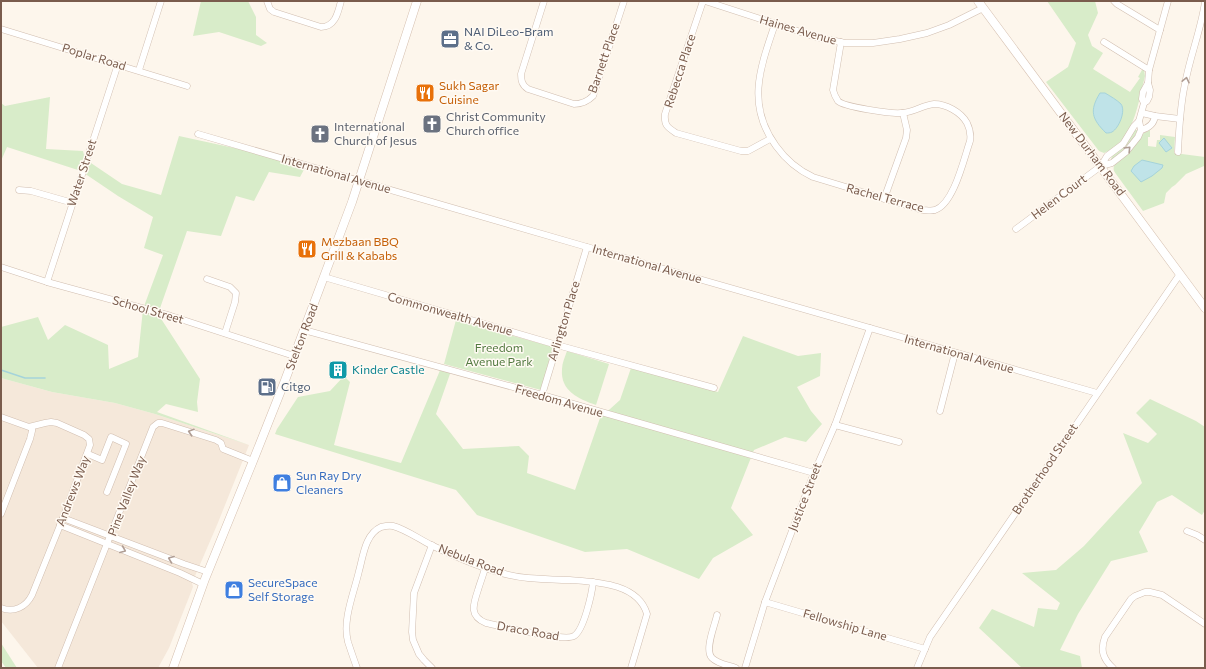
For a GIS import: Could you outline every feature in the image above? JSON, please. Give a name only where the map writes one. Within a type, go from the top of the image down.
[{"type":"main road","name":"Stelton Road","points":[[173,668],[203,584],[294,356],[360,181],[417,1]]},
{"type":"main road","name":"New Durham Road","points":[[981,4],[1205,308]]},
{"type":"street","points":[[139,70],[161,1]]},
{"type":"street","points":[[267,1],[270,9],[274,12],[321,27],[326,27],[331,24],[341,1]]},
{"type":"street","name":"Barnett Place","points":[[544,1],[521,74],[521,80],[524,87],[528,90],[574,104],[581,104],[593,96],[624,1]]},
{"type":"street","name":"Haines Avenue","points":[[704,1],[816,37],[841,42],[873,43],[900,40],[942,28],[981,4]]},
{"type":"street","name":"Rebecca Place","points":[[704,1],[665,114],[665,122],[668,128],[676,133],[741,151],[748,151],[770,138]]},
{"type":"street","points":[[1114,1],[1160,30]]},
{"type":"street","points":[[1101,166],[1107,156],[1123,144],[1134,126],[1139,121],[1144,103],[1147,102],[1150,90],[1148,83],[1149,70],[1168,1]]},
{"type":"street","points":[[1178,152],[1184,85],[1201,25],[1205,2]]},
{"type":"street","name":"Rachel Terrace","points":[[775,24],[764,56],[760,74],[758,105],[762,121],[770,138],[780,152],[802,172],[813,177],[922,210],[935,210],[944,205],[953,191],[970,141],[971,133],[968,124],[952,109],[943,105],[933,104],[903,113],[853,107],[839,102],[833,90],[841,42]]},
{"type":"street","name":"Poplar Road","points":[[1,29],[188,86]]},
{"type":"street","points":[[1104,42],[1149,70]]},
{"type":"street","name":"Water Street","points":[[47,282],[118,64]]},
{"type":"street","points":[[884,199],[906,138],[907,130],[903,113]]},
{"type":"street","points":[[1142,113],[1180,119]]},
{"type":"street","points":[[1141,130],[1146,129],[1153,124],[1155,116]]},
{"type":"street","points":[[1101,166],[1112,163],[1126,152],[1135,141],[1141,130],[1139,121]]},
{"type":"street","name":"International Avenue","points":[[198,134],[1097,393]]},
{"type":"street","name":"Helen Court","points":[[1016,229],[1101,166]]},
{"type":"street","points":[[20,190],[31,191],[73,203]]},
{"type":"street","name":"Arlington Place","points":[[542,396],[587,247]]},
{"type":"street","name":"School Street","points":[[1,268],[171,316],[294,356]]},
{"type":"street","name":"Brotherhood Street","points":[[917,668],[930,636],[1180,274]]},
{"type":"street","name":"Commonwealth Avenue","points":[[324,277],[557,345],[714,388]]},
{"type":"street","points":[[207,279],[230,287],[236,293],[235,302],[225,333]]},
{"type":"street","name":"Justice Street","points":[[745,668],[765,602],[814,473],[835,425],[870,328]]},
{"type":"street","name":"Freedom Avenue","points":[[304,330],[814,473]]},
{"type":"street","points":[[940,411],[955,353]]},
{"type":"street","points":[[1,417],[32,427],[30,439],[1,514]]},
{"type":"street","name":"Andrews Way","points":[[1,608],[9,610],[18,609],[30,600],[90,449],[89,439],[84,435],[57,423],[51,422],[32,427]]},
{"type":"street","name":"Pine Valley Way","points":[[58,668],[154,427],[158,423],[162,423],[216,440],[221,443],[223,449],[253,461]]},
{"type":"street","points":[[835,425],[899,442]]},
{"type":"street","points":[[88,454],[102,460],[111,437],[126,444],[107,492]]},
{"type":"street","points":[[63,518],[208,572]]},
{"type":"street","points":[[60,526],[180,573],[203,584]]},
{"type":"street","name":"Nebula Road","points":[[357,668],[348,642],[346,631],[350,608],[368,540],[372,534],[381,527],[387,526],[393,526],[485,568],[522,578],[593,582],[609,584],[623,589],[636,597],[646,608],[647,614],[631,668]]},
{"type":"street","points":[[1187,531],[1205,540]]},
{"type":"street","points":[[432,545],[414,593],[412,632],[413,640],[419,654],[432,668]]},
{"type":"street","name":"Draco Road","points":[[485,568],[473,603],[474,611],[478,618],[486,623],[556,637],[570,637],[578,632],[590,599],[593,582]]},
{"type":"street","points":[[1113,668],[1105,659],[1102,644],[1105,637],[1131,599],[1140,594],[1150,592],[1162,595],[1205,624]]},
{"type":"street","name":"Fellowship Lane","points":[[765,602],[925,649]]},
{"type":"street","points":[[717,615],[709,648],[709,654],[718,662],[736,668]]},
{"type":"shaded area","points":[[1,378],[52,392],[115,403],[155,414],[249,445],[192,583],[193,587],[169,648],[158,668],[38,668],[1,621]]},
{"type":"green space","points":[[201,1],[248,1],[256,17],[256,35],[267,43],[261,46],[219,32],[193,36]]},
{"type":"green space","points":[[1047,1],[1095,1],[1098,13],[1088,35],[1092,46],[1103,53],[1093,69],[1130,92],[1140,78],[1138,77],[1142,70],[1144,70],[1145,76],[1140,98],[1128,131],[1114,148],[1104,153],[1099,151],[1046,82],[1068,67],[1076,43]]},
{"type":"green space","points":[[50,97],[46,149],[83,151],[85,159],[122,184],[161,195],[179,136],[307,164],[300,177],[269,172],[254,201],[236,196],[221,236],[187,231],[158,314],[200,379],[197,402],[198,412],[166,404],[157,412],[249,445],[155,414],[115,403],[52,392],[1,378],[1,327],[38,317],[48,340],[65,325],[108,345],[109,369],[138,357],[143,309],[163,255],[144,248],[153,217],[81,171],[7,147],[1,161],[1,103],[5,106]]},
{"type":"green space","points":[[1135,130],[1138,130],[1130,143],[1117,156],[1111,159],[1112,156],[1128,141]]},
{"type":"green space","points":[[1150,130],[1148,146],[1156,147],[1157,140],[1160,140],[1160,135],[1175,137],[1174,153],[1205,157],[1204,166],[1186,174],[1166,193],[1164,203],[1143,211],[1115,173],[1114,168],[1115,164],[1140,135]]},
{"type":"green space","name":"Freedom Avenue Park","points":[[456,320],[553,347],[541,390],[444,364]]},
{"type":"green space","points":[[743,336],[798,356],[821,353],[820,376],[797,387],[811,411],[822,424],[806,442],[785,437],[754,450],[731,508],[753,535],[713,558],[699,579],[627,549],[585,552],[477,515],[456,490],[275,434],[298,397],[330,391],[344,376],[350,382],[334,445],[401,463],[441,368],[451,371],[436,414],[463,449],[519,446],[529,456],[527,473],[575,490],[600,418],[620,400],[631,368],[718,392]]},
{"type":"green space","points":[[567,351],[609,364],[596,405],[577,397],[567,388],[564,383],[562,377],[562,367]]},
{"type":"green space","points":[[1150,399],[1196,421],[1205,427],[1205,510],[1202,515],[1172,495],[1157,502],[1139,532],[1148,552],[1111,561],[1078,614],[1060,650],[1080,656],[1082,668],[1022,668],[979,628],[992,609],[1034,627],[1038,608],[1057,610],[1060,603],[1022,573],[1056,570],[1084,546],[1142,483],[1123,433],[1148,443],[1157,434],[1136,413]]},
{"type":"green space","points":[[1,643],[17,668],[6,668],[1,661]]},
{"type":"water","points":[[1100,93],[1105,93],[1118,101],[1121,104],[1123,111],[1117,127],[1110,133],[1106,133],[1095,119],[1093,110]]},
{"type":"water","points":[[1164,138],[1172,148],[1166,152],[1159,143]]},
{"type":"water","points":[[1142,160],[1163,165],[1162,168],[1152,176],[1141,182],[1131,171],[1134,166]]},
{"type":"waterway","points":[[1,370],[25,378],[45,378]]},
{"type":"place","name":"NAI DiLeo-Bram & Co.","points":[[450,39]]},
{"type":"place","name":"Sukh Sagar Cuisine","points":[[425,93]]},
{"type":"place","name":"Christ Community Church office","points":[[432,124]]},
{"type":"place","name":"International Church of Jesus","points":[[320,134]]},
{"type":"place","name":"Mezbaan BBQ Grill & Kababs","points":[[307,249]]},
{"type":"place","name":"Kinder Castle","points":[[338,370]]},
{"type":"place","name":"Citgo","points":[[267,387]]},
{"type":"place","name":"Sun Ray Dry Cleaners","points":[[282,483]]},
{"type":"place","name":"SecureSpace Self Storage","points":[[234,590]]}]
